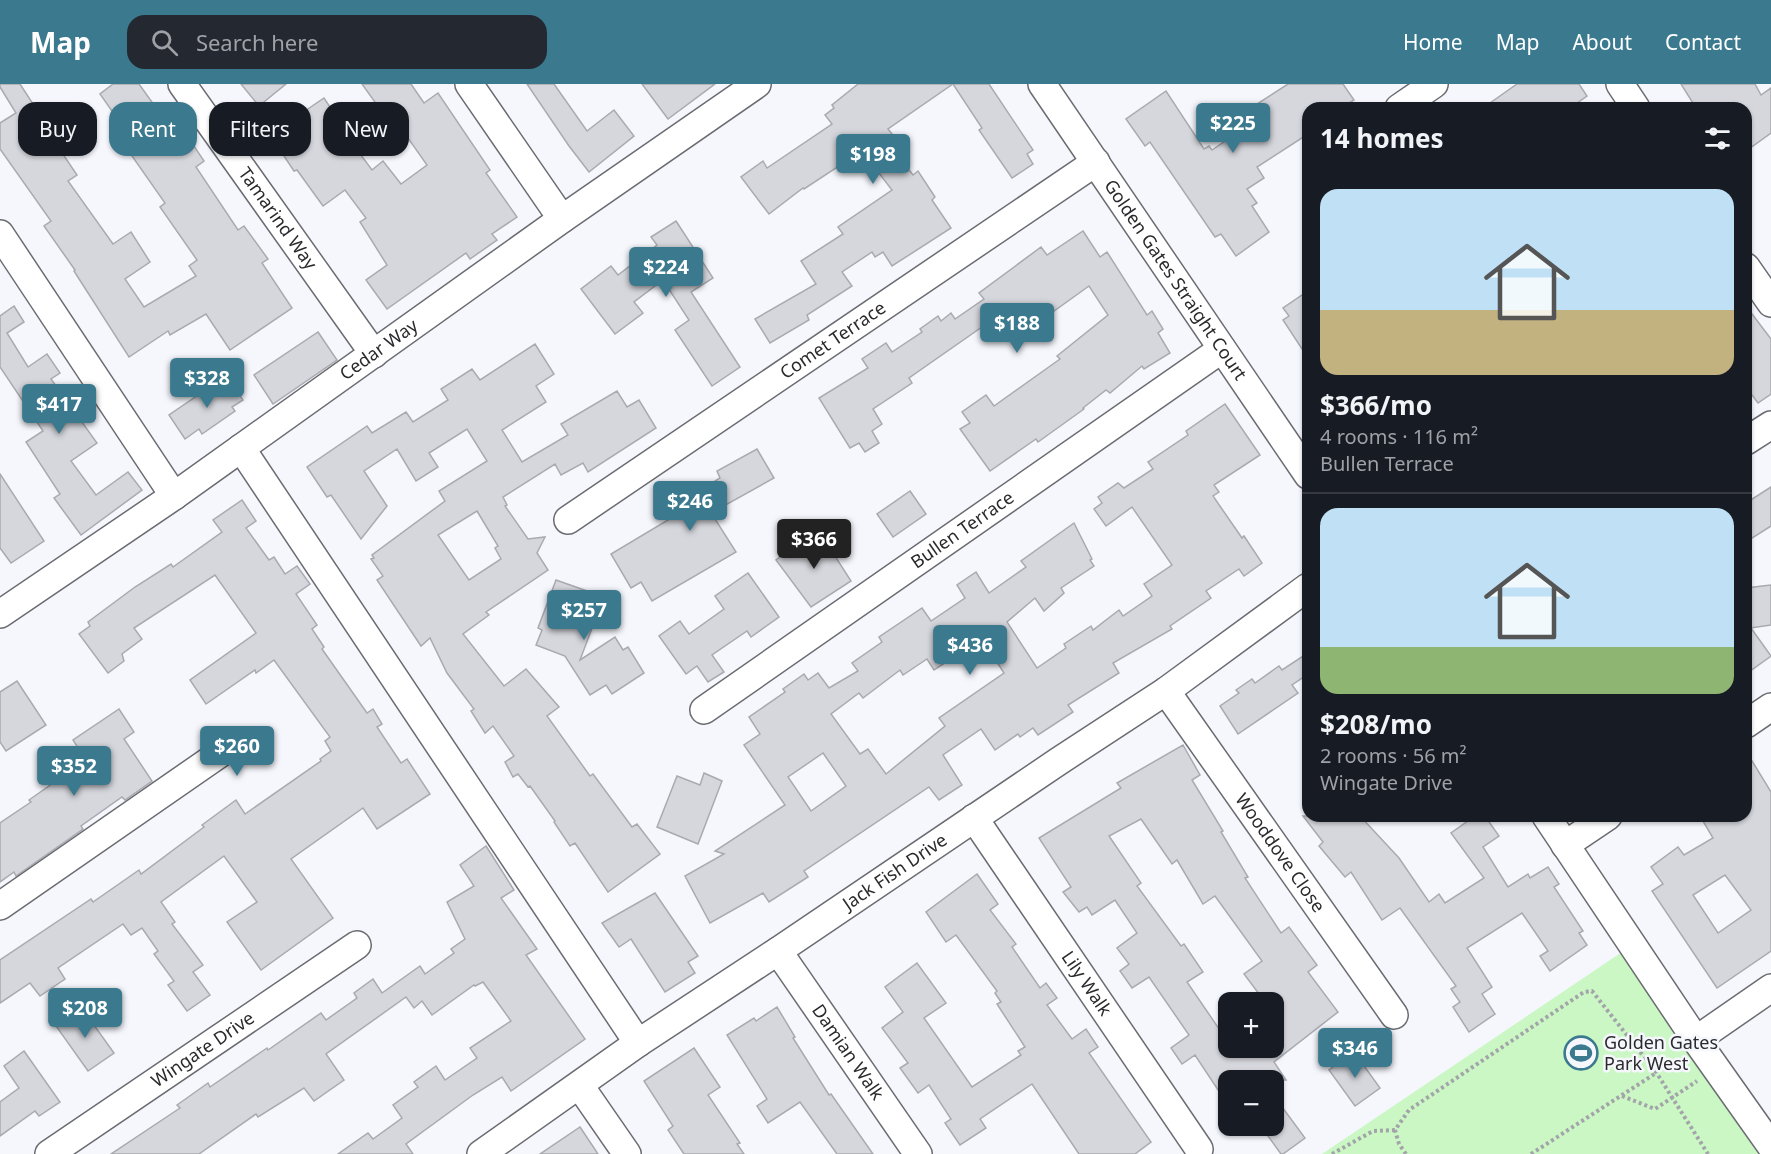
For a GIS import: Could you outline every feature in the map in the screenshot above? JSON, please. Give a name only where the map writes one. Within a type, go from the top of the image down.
[{"type":"street","name":"Tamarind Way","points":[[182,84],[374,354]]},
{"type":"street","points":[[469,84],[562,219]]},
{"type":"street","name":"Golden Gates Straight Court","points":[[1042,84],[1302,466]]},
{"type":"street","points":[[1408,102],[1434,84]]},
{"type":"street","points":[[1620,84],[1632,102]]},
{"type":"street","name":"Cedar Way","points":[[0,614],[241,448],[753,85]]},
{"type":"street","name":"Comet Terrace","points":[[568,520],[1096,162]]},
{"type":"street","points":[[0,234],[174,495]]},
{"type":"street","points":[[1752,276],[1771,303]]},
{"type":"street","name":"Bullen Terrace","points":[[704,710],[1222,349]]},
{"type":"street","points":[[1752,437],[1771,425]]},
{"type":"street","points":[[241,448],[638,1043]]},
{"type":"street","name":"Jack Fish Drive","points":[[481,1154],[638,1043],[1166,691],[1302,591]]},
{"type":"street","name":"Wooddove Close","points":[[1166,691],[1394,1015]]},
{"type":"street","points":[[1752,720],[1771,707]]},
{"type":"street","points":[[0,906],[225,750]]},
{"type":"street","name":"Lily Walk","points":[[974,818],[1199,1149]]},
{"type":"street","points":[[1550,822],[1696,1040],[1771,1146]]},
{"type":"street","points":[[1565,845],[1599,822]]},
{"type":"street","name":"Wingate Drive","points":[[49,1154],[357,945]]},
{"type":"street","name":"Damian Walk","points":[[778,951],[918,1154]]},
{"type":"street","points":[[1696,1040],[1771,988]]},
{"type":"street","points":[[580,1086],[627,1154]]},
{"type":"path","points":[[1395,1130],[1409,1110],[1584,992],[1592,991],[1656,1072],[1708,1154]]},
{"type":"path","points":[[1621,1096],[1655,1109],[1716,1068]]},
{"type":"path","points":[[1531,1154],[1656,1072]]},
{"type":"path","points":[[1332,1154],[1373,1131],[1395,1130]]},
{"type":"path","points":[[1395,1130],[1399,1144],[1406,1154]]},
{"type":"green space","name":"Golden Gates Park West","points":[[1622,952],[1758,1154],[1322,1154]]},
{"type":"building","points":[[0,84],[20,84],[32,102],[18,102],[18,156],[64,156],[77,175],[68,181],[113,244],[131,232],[150,262],[125,279],[144,307],[196,276],[189,266],[197,260],[160,207],[165,203],[132,156],[197,156],[197,150],[204,161],[196,167],[238,230],[244,226],[268,259],[262,263],[292,308],[230,350],[206,314],[170,335],[168,331],[129,357],[75,270],[44,226],[51,221],[0,149],[0,123],[16,113]]},
{"type":"building","points":[[113,84],[139,84],[152,102],[109,102],[109,107],[100,94]]},
{"type":"building","points":[[241,84],[286,84],[264,102],[256,102]]},
{"type":"building","points":[[362,84],[411,84],[424,103],[438,93],[490,170],[486,173],[517,217],[492,234],[497,240],[470,259],[466,253],[387,309],[366,280],[387,265],[360,222],[366,218],[345,190],[323,206],[284,156],[311,156],[311,107],[324,98],[327,102],[323,102],[323,156],[362,156],[372,170],[383,161],[401,184],[427,165],[409,139],[409,102],[375,102]]},
{"type":"building","points":[[527,84],[554,84],[587,131],[614,110],[634,136],[589,172]]},
{"type":"building","points":[[642,84],[715,84],[668,119]]},
{"type":"building","points":[[858,84],[953,84],[888,129],[896,139],[889,144],[913,175],[918,171],[935,197],[932,200],[951,228],[892,266],[883,252],[875,257],[872,252],[842,272],[852,286],[807,315],[809,320],[770,343],[755,319],[816,284],[801,261],[843,234],[838,227],[892,190],[869,160],[858,168],[851,158],[803,188],[769,214],[741,177],[763,161],[767,168],[832,124],[825,115],[834,108],[832,105]]},
{"type":"building","points":[[953,84],[989,84],[1033,150],[1027,154],[1033,164],[1012,178],[979,130],[982,128]]},
{"type":"building","points":[[1288,84],[1343,84],[1354,100],[1351,102],[1302,102],[1302,138],[1257,167],[1264,178],[1247,189],[1257,203],[1252,206],[1269,232],[1236,256],[1221,234],[1215,237],[1150,142],[1145,146],[1126,119],[1166,91],[1204,149],[1209,146],[1212,150],[1244,128],[1237,117]]},
{"type":"building","points":[[1517,84],[1579,84],[1587,96],[1578,102],[1492,102]]},
{"type":"building","points":[[1681,84],[1755,84],[1761,95],[1771,88],[1771,133],[1752,147],[1752,102],[1692,102]]},
{"type":"building","points":[[676,221],[713,278],[691,292],[740,367],[712,386],[675,330],[689,320],[663,280],[634,302],[643,313],[615,334],[581,289],[611,266],[618,275],[657,245],[651,237]]},
{"type":"building","points":[[1083,231],[1100,257],[1107,252],[1147,315],[1152,311],[1163,329],[1158,333],[1170,353],[1144,369],[1142,366],[1110,393],[1106,390],[1038,442],[1036,439],[990,471],[960,429],[970,423],[962,412],[986,395],[994,406],[1060,359],[1057,356],[1108,315],[1089,286],[1043,319],[1034,308],[990,338],[982,327],[909,378],[912,383],[873,409],[882,424],[872,431],[879,443],[865,452],[859,443],[850,448],[819,398],[868,368],[862,359],[886,343],[892,352],[922,332],[920,329],[938,316],[941,321],[951,313],[955,319],[984,299],[979,293],[1041,247],[1047,255]]},
{"type":"building","points":[[1302,295],[1302,349],[1283,320],[1289,316],[1283,308]]},
{"type":"building","points":[[14,306],[24,322],[7,333],[28,367],[47,354],[60,373],[51,379],[97,443],[71,461],[96,495],[128,472],[142,490],[81,535],[54,498],[60,494],[26,442],[43,431],[0,367],[0,316]]},
{"type":"building","points":[[1752,314],[1771,339],[1771,394],[1758,403],[1752,395]]},
{"type":"building","points":[[318,332],[337,360],[273,404],[254,375]]},
{"type":"building","points":[[535,344],[554,374],[536,386],[546,402],[502,430],[522,462],[568,435],[561,424],[617,391],[627,407],[639,400],[656,428],[588,472],[583,463],[561,475],[555,464],[503,497],[507,505],[505,506],[528,539],[545,537],[537,553],[548,570],[486,612],[489,615],[463,634],[504,686],[526,669],[559,707],[547,716],[590,776],[593,774],[632,827],[637,824],[660,854],[608,892],[575,843],[570,846],[530,786],[528,787],[518,774],[513,777],[505,762],[514,756],[493,726],[485,733],[471,711],[474,709],[447,673],[430,638],[421,646],[377,580],[383,576],[371,559],[374,558],[372,555],[445,501],[439,491],[487,461],[467,429],[429,453],[438,467],[416,481],[397,449],[364,471],[387,506],[361,539],[331,495],[327,497],[307,467],[367,426],[372,433],[406,412],[413,422],[448,400],[441,389],[472,369],[480,380]],"holes":[[[477,511],[498,546],[495,548],[501,559],[469,580],[438,535]]]},
{"type":"building","points":[[226,376],[243,400],[232,407],[235,411],[202,434],[199,429],[185,439],[169,415]]},
{"type":"building","points":[[1225,404],[1260,455],[1214,485],[1219,492],[1213,496],[1262,563],[1244,576],[1239,569],[1206,591],[1211,598],[1170,626],[1172,629],[1113,663],[1119,673],[1068,705],[1073,712],[1038,735],[1033,728],[1020,737],[1018,734],[995,750],[981,729],[943,755],[962,785],[939,800],[929,787],[804,871],[808,877],[769,902],[763,893],[710,923],[685,876],[724,854],[715,851],[785,805],[744,745],[760,734],[749,717],[785,692],[783,689],[804,674],[808,680],[818,673],[829,688],[858,671],[852,663],[882,642],[879,637],[922,608],[931,621],[965,598],[957,585],[976,572],[989,593],[1026,567],[1021,561],[1074,523],[1094,566],[1061,588],[1064,593],[1044,611],[1035,598],[1007,622],[1037,668],[1066,648],[1064,644],[1091,626],[1093,630],[1119,610],[1123,616],[1152,596],[1144,584],[1172,565],[1132,507],[1106,526],[1094,509],[1102,503],[1098,497],[1118,483],[1124,488],[1153,469],[1148,462],[1188,435],[1186,431]],"holes":[[[982,639],[1004,673],[939,718],[945,726],[886,774],[868,749],[860,754],[831,714],[859,693],[863,698],[900,670],[903,675],[927,659],[934,670]],[[823,753],[846,786],[811,811],[788,777]]]},
{"type":"building","points":[[757,449],[774,478],[720,508],[723,513],[715,519],[736,552],[652,601],[641,582],[631,588],[611,554],[668,520],[663,514],[720,478],[717,471]]},
{"type":"building","points":[[0,474],[44,541],[11,563],[0,548]]},
{"type":"building","points":[[1771,487],[1771,526],[1752,538],[1752,499]]},
{"type":"building","points":[[910,491],[926,514],[893,537],[877,514]]},
{"type":"building","points":[[242,500],[256,521],[246,528],[269,560],[274,557],[285,574],[297,566],[310,584],[296,594],[317,625],[312,629],[324,647],[322,649],[367,713],[373,709],[382,724],[377,727],[401,763],[407,759],[430,794],[377,829],[363,808],[291,859],[333,918],[261,970],[227,922],[257,902],[224,856],[161,902],[175,922],[172,924],[203,965],[193,972],[210,995],[187,1011],[168,985],[174,981],[154,954],[158,951],[142,928],[131,935],[123,924],[58,968],[65,979],[40,996],[30,983],[0,1003],[0,960],[91,899],[93,902],[139,870],[141,874],[236,800],[245,814],[321,761],[320,759],[331,751],[325,741],[330,737],[274,660],[256,673],[255,670],[206,704],[190,680],[256,633],[215,575],[134,628],[142,639],[122,654],[124,661],[108,673],[79,634],[90,626],[88,622],[135,587],[171,564],[173,567],[222,532],[213,520]]},
{"type":"building","points":[[813,533],[820,544],[826,542],[851,581],[811,607],[776,560]]},
{"type":"building","points":[[748,573],[779,617],[751,637],[747,631],[712,655],[724,672],[708,682],[697,666],[686,674],[659,636],[680,621],[689,634],[724,609],[715,596]]},
{"type":"building","points":[[556,580],[590,592],[586,602],[600,607],[580,660],[615,637],[623,650],[628,647],[644,673],[612,694],[606,685],[590,695],[565,656],[536,645],[542,630],[538,628]]},
{"type":"building","points":[[1771,585],[1771,625],[1752,628],[1752,587]]},
{"type":"building","points":[[1752,629],[1771,656],[1752,670]]},
{"type":"building","points":[[1302,657],[1302,678],[1292,685],[1298,693],[1238,734],[1220,706],[1239,693],[1236,690],[1252,679],[1255,683],[1279,666],[1282,670]]},
{"type":"building","points":[[17,681],[46,725],[6,751],[0,742],[0,692]]},
{"type":"building","points":[[119,709],[134,732],[124,739],[152,781],[125,800],[122,797],[81,826],[83,829],[16,876],[14,872],[0,882],[0,823],[86,760],[73,740]]},
{"type":"building","points":[[1183,745],[1200,775],[1192,780],[1248,877],[1245,878],[1281,933],[1289,927],[1317,965],[1308,972],[1338,1012],[1284,1054],[1284,992],[1258,992],[1244,974],[1262,961],[1215,896],[1203,904],[1177,860],[1172,864],[1141,819],[1109,836],[1141,883],[1137,886],[1181,946],[1184,944],[1203,972],[1187,982],[1218,1027],[1218,1058],[1279,1058],[1274,1062],[1279,1070],[1218,1070],[1218,1090],[1195,1055],[1182,1064],[1171,1048],[1189,1035],[1149,977],[1132,988],[1120,971],[1129,964],[1117,948],[1137,933],[1115,900],[1092,915],[1087,907],[1079,912],[1063,892],[1071,887],[1039,838],[1121,788],[1117,783]]},
{"type":"building","points":[[1752,761],[1771,792],[1771,951],[1717,988],[1652,891],[1663,884],[1651,867],[1678,847],[1684,855],[1713,838],[1704,822],[1752,822]],"holes":[[[1725,875],[1751,910],[1718,933],[1693,895]]]},
{"type":"building","points":[[704,773],[722,781],[698,844],[657,827],[677,776],[700,785]]},
{"type":"building","points":[[1308,822],[1366,822],[1399,858],[1429,902],[1439,894],[1445,903],[1484,878],[1451,833],[1467,822],[1489,822],[1499,836],[1483,847],[1508,887],[1528,874],[1530,878],[1548,867],[1559,884],[1554,887],[1583,931],[1579,933],[1587,945],[1550,971],[1540,956],[1548,951],[1522,913],[1467,948],[1492,987],[1482,994],[1495,1014],[1469,1032],[1453,1007],[1460,1002],[1451,989],[1456,986],[1400,908],[1382,920],[1351,872],[1345,877],[1319,846],[1323,842]]},
{"type":"building","points":[[486,846],[514,890],[501,898],[537,949],[526,955],[585,1039],[511,1091],[502,1077],[473,1095],[406,1144],[413,1154],[338,1154],[368,1133],[373,1139],[402,1118],[393,1105],[418,1087],[414,1082],[436,1066],[445,1080],[477,1058],[470,1048],[511,1021],[483,982],[474,985],[432,1015],[422,1001],[414,1008],[406,997],[326,1054],[344,1080],[314,1101],[304,1088],[258,1117],[256,1114],[199,1154],[111,1154],[180,1108],[177,1105],[208,1083],[210,1087],[321,1013],[326,1020],[357,998],[354,993],[373,979],[382,993],[420,966],[425,974],[454,953],[451,949],[465,939],[447,902],[474,886],[460,865]]},
{"type":"building","points":[[977,874],[998,904],[990,910],[1016,944],[1012,947],[1040,988],[1046,983],[1057,998],[1047,1005],[1072,1039],[1086,1029],[1098,1047],[1089,1053],[1151,1142],[1135,1154],[1079,1154],[1032,1084],[980,1119],[986,1128],[960,1145],[945,1123],[951,1119],[929,1085],[918,1093],[900,1068],[908,1063],[882,1028],[903,1012],[885,987],[917,963],[946,1003],[924,1018],[972,1087],[1021,1055],[1018,1051],[1025,1047],[997,1004],[1001,1002],[995,993],[997,991],[956,935],[946,942],[926,912]]},
{"type":"building","points":[[655,893],[698,956],[688,962],[695,973],[665,992],[631,939],[619,947],[602,923]]},
{"type":"building","points":[[81,1007],[114,1053],[88,1071],[56,1026]]},
{"type":"building","points":[[777,1007],[795,1037],[793,1038],[829,1095],[831,1094],[873,1154],[837,1154],[800,1102],[768,1123],[757,1106],[767,1099],[727,1035],[754,1018],[756,1021]]},
{"type":"building","points":[[694,1048],[720,1087],[708,1095],[740,1143],[737,1144],[744,1154],[684,1154],[668,1130],[673,1126],[644,1081]]},
{"type":"building","points":[[24,1051],[60,1102],[39,1116],[35,1111],[0,1136],[0,1102],[19,1088],[4,1066]]},
{"type":"building","points":[[1354,1052],[1380,1088],[1355,1106],[1329,1070]]},
{"type":"building","points":[[1284,1110],[1305,1138],[1281,1154],[1268,1136],[1284,1136]]},
{"type":"building","points":[[580,1127],[598,1154],[540,1154]]},
{"type":"place","name":"Golden Gates Park West","points":[[1581,1053]]}]
